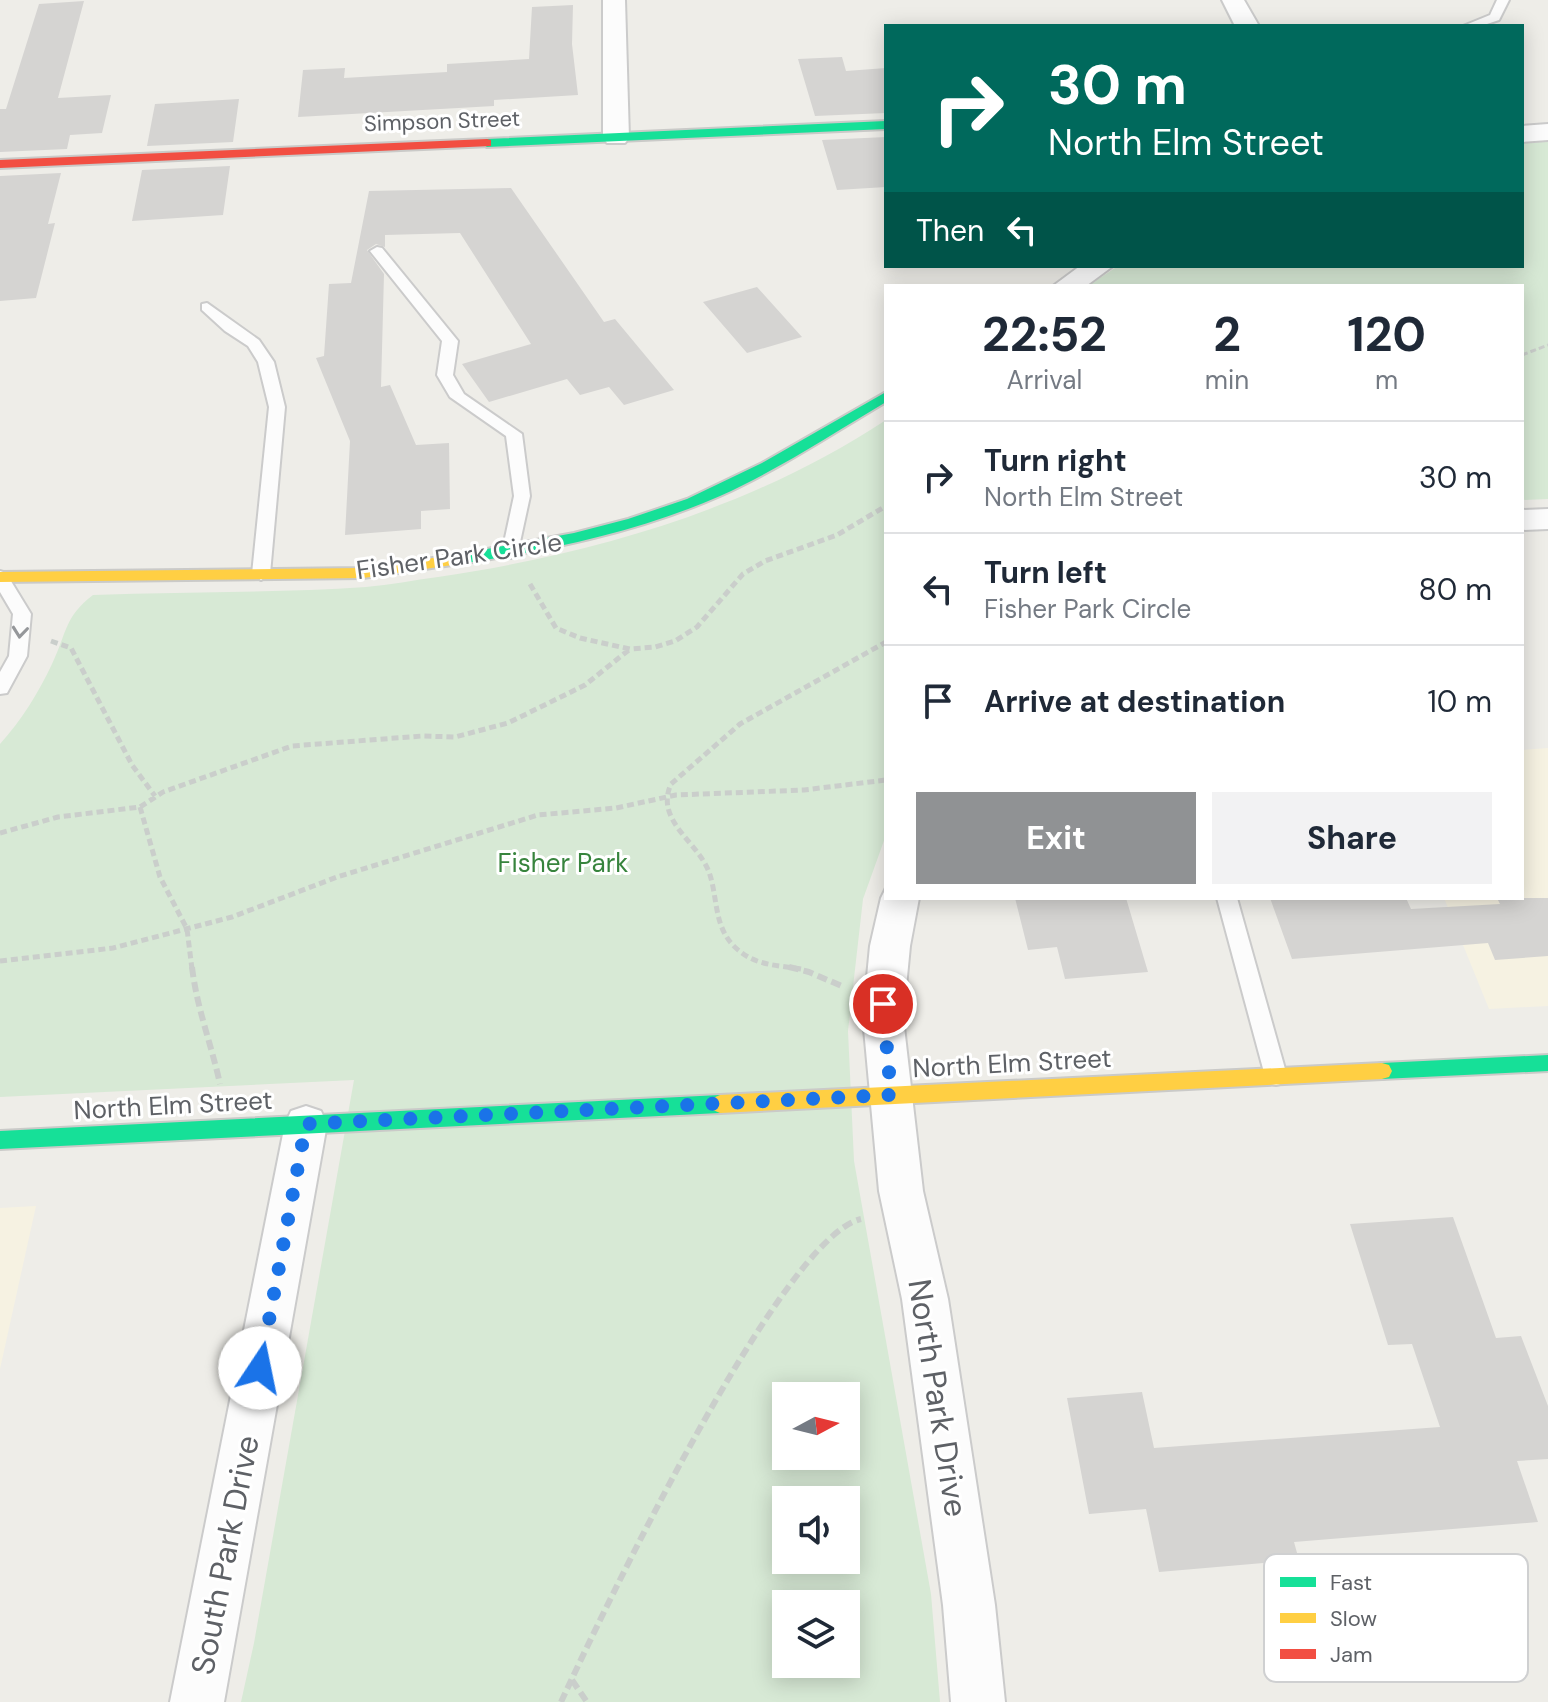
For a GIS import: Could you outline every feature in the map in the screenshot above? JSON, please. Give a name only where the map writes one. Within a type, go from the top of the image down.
[{"type":"street","points":[[614,0],[616,138]]},
{"type":"street","points":[[1233,0],[1246,24]]},
{"type":"street","name":"Simpson Street","points":[[0,164],[884,125]]},
{"type":"street","points":[[1524,134],[1548,132]]},
{"type":"street","points":[[1070,284],[1096,268]]},
{"type":"street","name":"Fisher Park Circle","points":[[0,577],[363,573],[511,552],[618,527],[692,502],[757,472],[884,397]]},
{"type":"street","points":[[1524,520],[1548,519]]},
{"type":"street","points":[[891,1095],[883,1004],[900,900]]},
{"type":"street","name":"North Elm Street","points":[[0,1140],[1548,1063]]},
{"type":"street","name":"North Park Drive","points":[[891,1095],[905,1210],[925,1299],[969,1605],[978,1702]]},
{"type":"street","name":"South Park Drive","points":[[197,1702],[306,1124]]},
{"type":"lane","points":[[1475,24],[1495,17],[1503,0]]},
{"type":"lane","points":[[377,251],[450,341],[445,375],[458,397],[514,434],[522,496],[511,552]]},
{"type":"lane","points":[[207,307],[230,328],[254,343],[266,362],[273,384],[277,407],[261,574]]},
{"type":"lane","points":[[0,577],[22,614],[18,656],[0,688]]},
{"type":"lane","points":[[1228,900],[1276,1076]]},
{"type":"path","points":[[1524,354],[1548,345]]},
{"type":"path","points":[[1538,349],[1548,355]]},
{"type":"path","points":[[511,552],[556,628],[580,638],[630,649],[675,641],[697,627],[743,574],[765,561],[837,535],[884,507]]},
{"type":"path","points":[[883,1004],[803,970],[752,961],[737,949],[719,927],[705,863],[669,817],[665,798],[671,784],[740,724],[884,643]]},
{"type":"path","points":[[71,648],[132,765],[155,796]]},
{"type":"path","points":[[0,833],[58,817],[140,807],[155,796],[292,746],[422,736],[455,737],[508,723],[585,685],[630,649]]},
{"type":"path","points":[[0,961],[113,948],[232,917],[337,877],[538,815],[616,808],[722,791],[804,790],[884,780]]},
{"type":"path","points":[[140,807],[160,877],[187,929],[197,1007],[210,1036],[229,1128]]},
{"type":"path","points":[[561,1702],[622,1571],[752,1337],[821,1248],[852,1221],[905,1210]]},
{"type":"path","points":[[572,1679],[587,1702]]},
{"type":"shaded area","points":[[1548,748],[1548,1006],[1489,1009],[1445,900],[1524,900],[1524,750]]},
{"type":"shaded area","points":[[36,1206],[0,1369],[0,1208]]},
{"type":"green space","points":[[1548,139],[1548,499],[1524,500],[1524,284],[1091,284],[1115,268],[1524,268],[1524,144]]},
{"type":"green space","name":"Fisher Park","points":[[884,421],[884,841],[863,899],[848,1031],[854,1161],[931,1594],[940,1702],[241,1702],[354,1080],[0,1097],[0,744],[41,685],[71,618],[93,595],[366,587],[438,577],[555,555],[613,540],[727,502],[835,451]]},
{"type":"building","points":[[84,1],[58,98],[111,95],[102,133],[70,135],[67,149],[0,152],[0,109],[6,109],[39,4]]},
{"type":"building","points":[[573,5],[572,44],[578,95],[494,100],[494,106],[298,117],[303,70],[345,68],[344,78],[447,72],[447,64],[529,59],[532,7]]},
{"type":"building","points":[[842,57],[846,71],[884,68],[884,113],[815,116],[798,59]]},
{"type":"building","points":[[239,99],[233,142],[147,146],[155,104]]},
{"type":"building","points":[[884,137],[884,187],[837,190],[822,140]]},
{"type":"building","points":[[230,166],[223,215],[132,221],[142,170]]},
{"type":"building","points":[[61,173],[48,224],[55,223],[36,298],[0,301],[0,176]]},
{"type":"building","points":[[511,188],[604,322],[615,319],[674,390],[624,405],[609,387],[580,395],[567,379],[489,402],[462,364],[531,344],[460,233],[385,235],[385,247],[376,244],[367,250],[384,274],[381,387],[390,385],[416,445],[449,443],[450,509],[421,511],[421,529],[345,535],[350,441],[316,358],[324,356],[329,284],[351,283],[369,191]]},
{"type":"building","points":[[757,287],[802,337],[747,353],[703,302]]},
{"type":"building","points":[[1548,898],[1548,956],[1495,960],[1488,943],[1292,959],[1271,900],[1407,900],[1411,909]]},
{"type":"building","points":[[1016,900],[1127,900],[1148,972],[1065,979],[1057,947],[1028,950]]},
{"type":"building","points":[[1453,1217],[1496,1338],[1521,1336],[1548,1406],[1548,1459],[1517,1461],[1538,1522],[1294,1542],[1297,1554],[1264,1554],[1264,1563],[1159,1572],[1146,1509],[1089,1514],[1067,1398],[1142,1392],[1154,1448],[1440,1427],[1412,1344],[1388,1345],[1350,1224]]},
{"type":"traffic: fast","points":[[487,143],[884,125]]},
{"type":"traffic: fast","points":[[454,560],[574,538],[663,513],[718,491],[767,466],[884,397]]},
{"type":"traffic: fast","points":[[1382,1071],[1548,1063]]},
{"type":"traffic: fast","points":[[0,1140],[720,1104]]},
{"type":"traffic: slow","points":[[0,577],[363,573],[454,560]]},
{"type":"traffic: slow","points":[[720,1104],[1382,1071]]},
{"type":"traffic: jam","points":[[0,164],[487,143]]},
{"type":"route","points":[[260,1368],[306,1124],[891,1095],[883,1004]]}]
